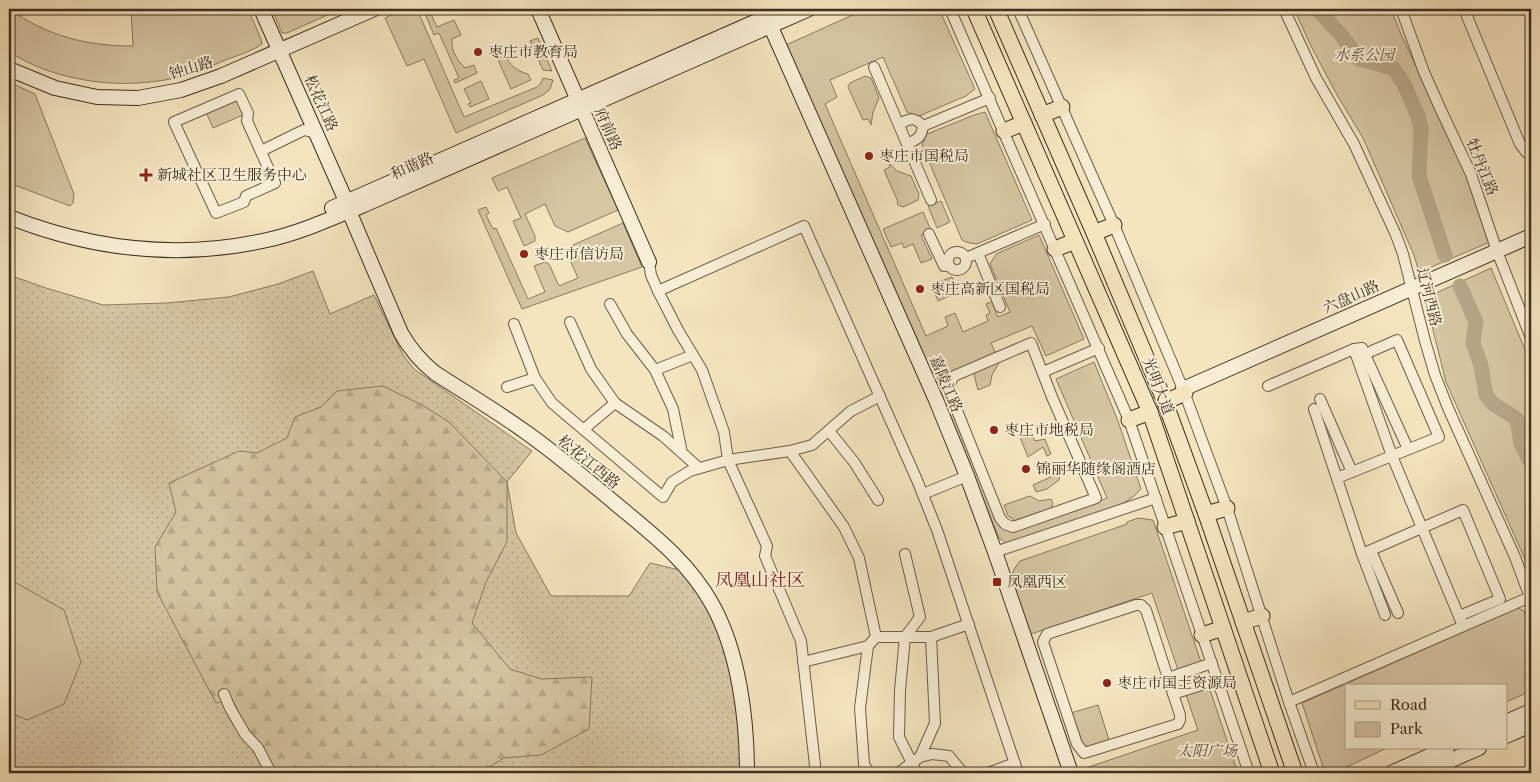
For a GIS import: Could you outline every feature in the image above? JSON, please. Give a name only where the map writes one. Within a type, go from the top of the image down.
[{"type":"main road","name":"光明大道","points":[[974,9],[1150,412],[1272,773]]},
{"type":"main road","name":"光明大道","points":[[996,9],[1094,233],[1165,402],[1206,514],[1295,773]]},
{"type":"main road","points":[[1042,115],[1062,108]]},
{"type":"main road","points":[[1004,131],[1024,123]]},
{"type":"main road","points":[[1094,233],[1114,225]]},
{"type":"main road","points":[[1055,249],[1075,240]]},
{"type":"main road","points":[[1165,402],[1184,391]]},
{"type":"main road","points":[[1129,420],[1150,412]]},
{"type":"main road","points":[[1206,514],[1227,508]]},
{"type":"main road","points":[[1166,527],[1187,520]]},
{"type":"main road","points":[[1243,622],[1262,616]]},
{"type":"main road","points":[[1202,635],[1223,628]]},
{"type":"street","name":"松花江路","points":[[261,9],[349,208]]},
{"type":"street","name":"钟山路","points":[[9,69],[55,88],[97,97],[138,98],[181,90],[221,76],[374,9]]},
{"type":"street","name":"府前路","points":[[538,9],[649,262]]},
{"type":"street","name":"和谐路","points":[[768,21],[784,9]]},
{"type":"street","name":"和谐路","points":[[9,217],[52,232],[103,245],[133,249],[184,250],[240,246],[268,240],[313,226],[579,104],[768,21],[809,9]]},
{"type":"street","points":[[950,9],[1129,420],[1249,773]]},
{"type":"street","name":"光明大道","points":[[1018,9],[1114,225],[1184,391],[1227,508],[1289,702],[1314,773]]},
{"type":"street","name":"辽河西路","points":[[1284,9],[1316,78],[1354,144],[1396,235],[1403,254],[1427,350],[1441,391],[1515,557],[1531,598]]},
{"type":"street","name":"牡丹江路","points":[[1401,9],[1432,90],[1471,174],[1497,251],[1531,338]]},
{"type":"street","points":[[1464,9],[1520,144],[1531,155]]},
{"type":"street","name":"嘉陵江路","points":[[768,21],[936,400],[967,476],[996,552],[1071,773]]},
{"type":"street","points":[[874,67],[931,200]]},
{"type":"street","points":[[239,94],[248,113],[248,121],[261,151],[275,183],[246,196],[244,202],[216,213],[174,122],[239,94]]},
{"type":"street","points":[[923,126],[990,98]]},
{"type":"street","points":[[898,124],[910,119],[918,120],[923,126],[922,134],[919,138],[907,144]]},
{"type":"street","points":[[261,151],[304,130],[316,133]]},
{"type":"street","name":"和谐路","points":[[9,206],[54,224],[105,236],[160,241],[213,239],[266,231],[310,217],[349,208]]},
{"type":"street","name":"松花江西路","points":[[349,208],[401,332],[409,347],[421,362],[527,432],[550,450],[662,542],[698,580],[713,605],[733,657],[744,717],[747,773]]},
{"type":"street","points":[[929,234],[944,266],[948,264],[953,269],[959,270],[966,264],[966,258],[1045,224]]},
{"type":"street","points":[[658,292],[804,226],[923,494],[937,530],[1018,773]]},
{"type":"street","name":"六盘山路","points":[[1184,391],[1531,236]]},
{"type":"street","points":[[978,253],[1000,307]]},
{"type":"street","points":[[649,262],[651,275],[658,292],[702,370],[724,432],[728,460],[768,546],[765,556],[800,641],[815,764],[814,773]]},
{"type":"street","points":[[610,304],[627,334],[655,370],[673,409],[682,453]]},
{"type":"street","points":[[570,322],[591,369],[615,403],[663,436],[700,468]]},
{"type":"street","points":[[514,324],[535,378],[552,403],[663,497],[672,482],[690,471],[728,460],[812,446],[851,411],[880,396]]},
{"type":"street","points":[[1337,478],[1439,437],[1397,340],[1365,354]]},
{"type":"street","points":[[1031,343],[1043,372],[1096,498],[1013,527],[1005,524],[1000,518],[950,393],[950,382],[954,376],[1031,343]]},
{"type":"street","points":[[1043,372],[1099,348]]},
{"type":"street","points":[[1268,386],[1354,349],[1362,348],[1408,449]]},
{"type":"street","points":[[1354,349],[1392,456],[1461,621]]},
{"type":"street","points":[[655,370],[693,354]]},
{"type":"street","points":[[507,387],[535,378]]},
{"type":"street","points":[[1320,399],[1352,472]]},
{"type":"street","points":[[584,429],[615,403]]},
{"type":"street","points":[[1314,409],[1337,478],[1366,553],[1384,615]]},
{"type":"street","points":[[829,431],[854,462],[878,500]]},
{"type":"street","points":[[790,451],[844,527],[859,558],[876,637]]},
{"type":"street","points":[[923,494],[967,476]]},
{"type":"street","points":[[996,552],[1156,498]]},
{"type":"street","points":[[1289,702],[1461,621],[1500,599],[1462,510],[1366,553]]},
{"type":"street","points":[[1366,553],[1398,612]]},
{"type":"street","points":[[905,554],[920,617],[904,637],[899,737],[916,760]]},
{"type":"street","points":[[1461,621],[1531,598]]},
{"type":"street","points":[[1141,605],[1146,610],[1168,678],[1180,715],[1178,724],[1084,753],[1077,744],[1043,642],[1047,634],[1141,605]]},
{"type":"street","points":[[869,773],[864,764],[860,708],[868,646],[876,637],[931,637],[969,624]]},
{"type":"street","points":[[917,773],[916,760],[935,723],[931,637]]},
{"type":"street","points":[[803,662],[868,646]]},
{"type":"street","points":[[1168,678],[1212,663]]},
{"type":"street","points":[[1174,694],[1217,680]]},
{"type":"street","points":[[224,694],[245,734],[258,748],[271,773]]},
{"type":"street","points":[[1508,721],[1531,711]]},
{"type":"street","points":[[1508,735],[1531,725]]},
{"type":"street","points":[[1391,773],[1443,750]]},
{"type":"street","points":[[1422,773],[1474,750]]},
{"type":"street","points":[[898,773],[916,760],[932,754],[949,756],[964,773]]},
{"type":"street","points":[[988,773],[1015,763]]},
{"type":"green space","points":[[9,9],[38,26],[68,38],[99,44],[133,46],[131,9],[248,9],[262,44],[248,52],[202,70],[172,79],[145,83],[84,80],[64,76],[26,62],[9,52]]},
{"type":"green space","points":[[272,9],[341,9],[287,33],[282,33]]},
{"type":"green space","points":[[405,9],[417,9],[464,117],[537,87],[543,78],[553,80],[550,89],[543,95],[456,133],[424,59],[407,66],[385,18]]},
{"type":"green space","points":[[866,9],[939,9],[975,89],[966,96],[919,116],[907,112],[883,57],[830,80],[837,97],[825,104],[926,336],[948,326],[945,317],[955,313],[963,332],[988,321],[986,315],[990,313],[986,304],[992,302],[998,317],[1010,312],[990,264],[996,254],[1039,235],[1084,339],[1046,356],[1032,326],[991,343],[996,354],[947,375],[945,391],[995,516],[1013,531],[1064,515],[1107,498],[1056,379],[1094,362],[1118,421],[1141,489],[1133,497],[1112,510],[1008,544],[999,538],[917,339],[786,45]]},
{"type":"green space","name":"水系公园","points":[[1294,9],[1391,9],[1497,239],[1422,271],[1418,269],[1414,255],[1363,138],[1336,93]]},
{"type":"green space","points":[[431,14],[437,27],[454,20],[461,35],[452,39],[455,55],[465,68],[474,65],[477,73],[455,83],[454,80],[459,78],[439,33],[434,35],[426,16]]},
{"type":"green space","points":[[538,38],[552,71],[543,70],[530,41]]},
{"type":"green space","points":[[504,54],[514,67],[528,74],[531,80],[511,89],[497,58]]},
{"type":"green space","points":[[865,76],[871,78],[879,98],[873,112],[871,125],[868,119],[863,120],[848,87],[850,83]]},
{"type":"green space","points":[[481,81],[489,99],[470,107],[468,104],[471,103],[464,89]]},
{"type":"green space","points":[[9,82],[35,94],[74,194],[73,203],[70,206],[9,183]]},
{"type":"green space","points":[[236,98],[243,115],[213,128],[206,112]]},
{"type":"green space","points":[[985,112],[1032,220],[977,244],[962,240],[922,145],[927,134]]},
{"type":"green space","points":[[585,138],[618,210],[568,232],[555,226],[545,204],[525,214],[535,236],[535,241],[524,246],[513,221],[521,218],[507,187],[498,191],[492,178]]},
{"type":"green space","points":[[888,162],[897,171],[911,176],[919,194],[918,200],[903,207],[898,205],[884,170],[890,167]]},
{"type":"green space","points":[[941,201],[950,222],[937,228],[928,206]]},
{"type":"green space","points":[[486,207],[489,213],[486,215],[493,229],[496,228],[528,299],[545,292],[534,266],[545,262],[549,264],[559,286],[578,278],[569,258],[573,245],[623,223],[642,267],[522,309],[478,210]]},
{"type":"green space","points":[[923,212],[931,230],[921,235],[932,259],[921,263],[913,244],[904,248],[902,243],[891,247],[883,229]]},
{"type":"green space","points":[[1491,268],[1531,364],[1531,578],[1524,557],[1446,382],[1425,298]]},
{"type":"green space","points":[[313,271],[330,314],[374,295],[403,355],[414,369],[532,451],[507,482],[516,533],[551,596],[629,596],[650,563],[684,571],[710,605],[733,673],[742,746],[742,773],[9,773],[9,275],[103,305],[167,303],[229,297],[278,284]]},
{"type":"green space","points":[[952,277],[958,292],[938,301],[931,285]]},
{"type":"green space","points":[[1000,361],[992,375],[990,385],[978,390],[974,375],[977,371]]},
{"type":"green space","points":[[383,386],[422,405],[449,422],[507,482],[507,542],[486,582],[472,623],[510,669],[541,679],[592,677],[589,729],[541,755],[504,758],[479,773],[275,773],[264,748],[245,725],[232,699],[216,703],[157,592],[155,547],[176,512],[169,483],[239,451],[257,453],[287,438],[295,417],[321,407],[337,391]]},
{"type":"green space","points":[[1029,428],[1035,441],[1045,439],[1051,454],[1047,456],[1043,447],[1028,457],[1019,435]]},
{"type":"green space","points":[[1055,464],[1060,474],[1059,480],[1047,489],[1036,492],[1033,485],[1055,475],[1051,466]]},
{"type":"green space","points":[[1030,496],[1039,501],[1051,499],[1053,503],[1051,509],[1016,521],[1008,516],[1004,505]]},
{"type":"green space","points":[[1138,518],[1153,520],[1201,662],[1178,670],[1152,593],[1031,634],[1011,578],[1014,569],[1020,561],[1127,524],[1127,522]]},
{"type":"green space","points":[[9,577],[11,580],[64,610],[81,662],[64,704],[27,720],[9,712]]},
{"type":"green space","points":[[1518,608],[1524,611],[1531,634],[1531,691],[1508,701],[1508,684],[1345,684]]},
{"type":"green space","name":"太阳广场","points":[[1208,684],[1238,773],[1081,773],[1080,770],[1198,730],[1185,692]]},
{"type":"green space","points":[[1345,684],[1345,750],[1383,750],[1340,770],[1331,771],[1323,767],[1302,703]]},
{"type":"green space","points":[[1098,705],[1109,740],[1086,748],[1082,744],[1071,713]]},
{"type":"waterway","points":[[1317,9],[1342,36],[1359,59],[1393,68],[1404,84],[1418,116],[1421,129],[1419,176],[1445,255]]},
{"type":"waterway","points":[[1460,286],[1476,322],[1473,343],[1481,366],[1486,395],[1492,403],[1517,419],[1521,444],[1531,463]]},
{"type":"place","name":"枣庄市教育局","points":[[478,52]]},
{"type":"place","name":"枣庄市国税局","points":[[869,156]]},
{"type":"place","name":"新城社区卫生服务中心","points":[[146,175]]},
{"type":"place","name":"枣庄市信访局","points":[[524,254]]},
{"type":"place","name":"枣庄高新区国税局","points":[[920,289]]},
{"type":"place","name":"枣庄市地税局","points":[[994,430]]},
{"type":"place","name":"锦丽华随缘阁酒店","points":[[1026,469]]},
{"type":"place","name":"凤凰西区","points":[[997,582]]},
{"type":"place","name":"枣庄市国土资源局","points":[[1107,683]]},
{"type":"district","name":"凤凰山社区","points":[[760,580]]}]
